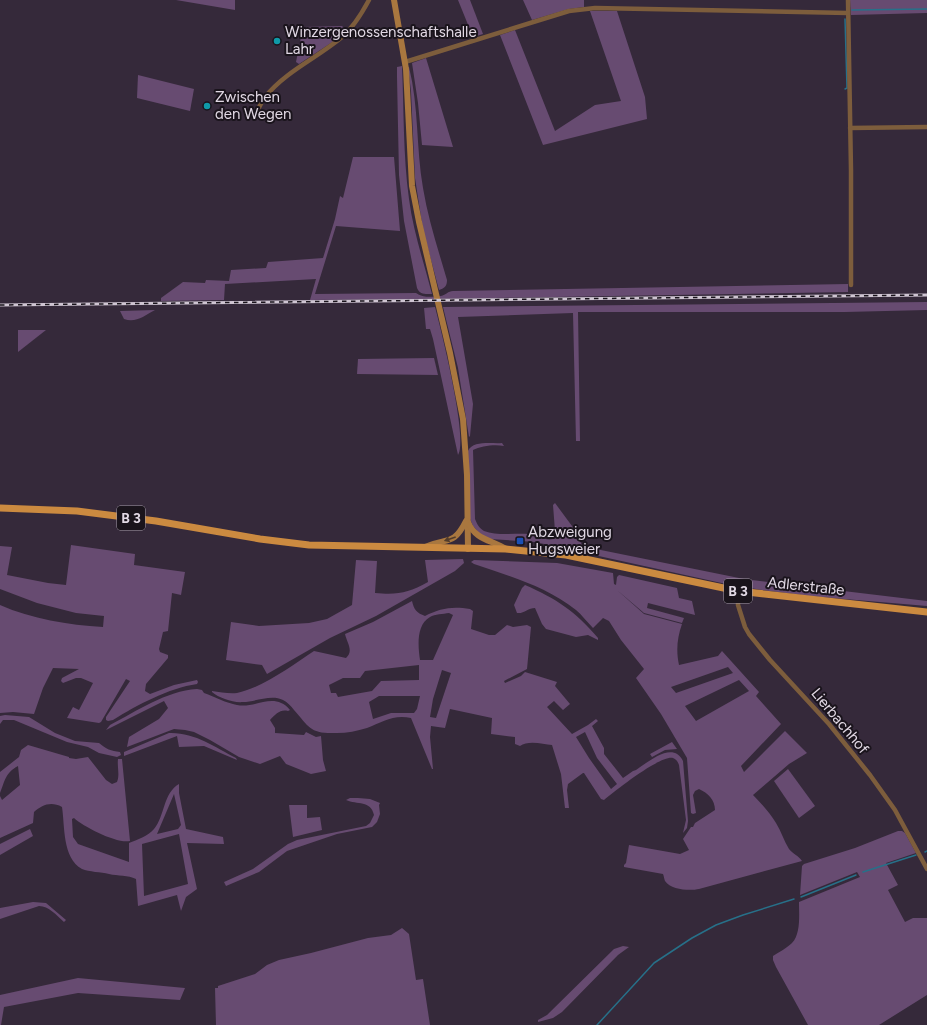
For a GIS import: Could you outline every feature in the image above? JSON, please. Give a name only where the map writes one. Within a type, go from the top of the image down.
[{"type":"main road","name":"B 3","points":[[0,508],[77,511],[142,519],[309,545],[506,549]]},
{"type":"main road","name":"Adlerstraße","points":[[506,549],[566,555],[738,591],[927,612]]},
{"type":"street","points":[[255,116],[264,98],[278,83],[299,66],[342,36],[362,13],[369,0]]},
{"type":"street","points":[[394,0],[405,62],[412,186],[419,222],[443,321],[463,419],[467,475],[468,549]]},
{"type":"street","points":[[848,0],[851,285]]},
{"type":"street","points":[[405,62],[569,11],[582,9],[848,13]]},
{"type":"street","points":[[850,128],[927,127]]},
{"type":"street","points":[[425,547],[434,543],[448,541],[456,537],[462,530],[467,520]]},
{"type":"street","points":[[467,520],[470,528],[476,535],[506,549]]},
{"type":"street","name":"Lierbachhof","points":[[738,591],[738,605],[745,627],[749,634],[770,660],[829,724],[870,775],[895,810],[927,869]]},
{"type":"shaded area","points":[[176,0],[235,0],[235,10]]},
{"type":"shaded area","points":[[458,0],[470,0],[483,34],[473,37]]},
{"type":"shaded area","points":[[523,0],[584,0],[584,7],[569,9],[532,20]]},
{"type":"shaded area","points":[[850,0],[927,0],[927,13],[851,15]]},
{"type":"shaded area","points":[[590,11],[617,11],[645,97],[647,119],[543,145],[500,35],[515,30],[555,131],[595,105],[621,101]]},
{"type":"shaded area","points":[[342,26],[346,30],[337,39],[299,64],[296,62],[303,27]]},
{"type":"shaded area","points":[[426,58],[453,147],[422,145],[412,63]]},
{"type":"shaded area","points":[[402,66],[405,149],[409,199],[416,235],[432,294],[421,293],[417,288],[404,221],[399,175],[397,77],[397,67]]},
{"type":"shaded area","points":[[408,67],[414,97],[425,200],[447,280],[447,284],[439,290],[423,230],[415,178],[411,91]]},
{"type":"shaded area","points":[[138,75],[194,89],[190,111],[137,98]]},
{"type":"shaded area","points":[[353,157],[394,157],[400,231],[336,226],[315,294],[416,293],[421,296],[431,297],[441,296],[453,291],[848,284],[848,292],[310,300],[316,279],[225,284],[224,300],[161,301],[161,298],[183,282],[205,283],[206,280],[229,281],[231,270],[266,268],[268,262],[323,258],[335,219],[340,196],[343,198]]},
{"type":"shaded area","points":[[927,302],[927,310],[845,312],[578,312],[580,441],[576,441],[573,313],[458,317],[473,404],[469,437],[458,368],[443,307]]},
{"type":"shaded area","points":[[435,307],[448,360],[457,408],[460,429],[460,446],[458,455],[433,339],[430,329],[426,329],[424,308]]},
{"type":"shaded area","points":[[155,310],[140,318],[132,320],[124,319],[120,311]]},
{"type":"shaded area","points":[[18,330],[46,330],[18,352]]},
{"type":"shaded area","points":[[434,358],[438,375],[357,374],[358,359]]},
{"type":"shaded area","points":[[502,443],[504,446],[496,445],[480,447],[473,450],[475,519],[481,529],[489,533],[528,534],[553,539],[555,531],[553,505],[555,503],[572,526],[582,545],[586,547],[744,579],[927,601],[927,606],[809,596],[762,590],[726,584],[535,542],[489,539],[479,533],[473,526],[470,519],[468,451],[474,445],[478,444]]},
{"type":"shaded area","points":[[71,545],[135,554],[134,565],[185,572],[181,595],[172,593],[168,631],[163,632],[159,649],[160,652],[168,655],[168,658],[146,684],[145,691],[150,694],[174,685],[197,680],[197,684],[164,693],[113,720],[108,721],[106,720],[106,717],[130,681],[126,679],[99,723],[67,718],[73,707],[79,710],[93,683],[81,678],[76,678],[63,683],[61,681],[62,678],[79,669],[53,668],[43,688],[34,714],[13,712],[0,713],[0,605],[37,618],[77,625],[103,627],[104,616],[76,613],[37,603],[0,589],[0,546],[12,547],[7,575],[66,585]]},
{"type":"shaded area","points":[[463,559],[464,563],[455,571],[376,616],[330,638],[267,674],[262,665],[226,660],[231,622],[259,626],[309,623],[327,619],[352,605],[356,560],[377,561],[375,593],[390,594],[409,591],[428,582],[425,560]]},
{"type":"shaded area","points":[[474,560],[557,563],[613,573],[614,584],[616,585],[617,577],[619,575],[677,588],[679,598],[692,601],[695,615],[648,603],[647,608],[684,618],[682,623],[644,613],[617,590],[644,614],[682,624],[678,644],[679,665],[718,656],[722,651],[759,692],[756,696],[781,724],[741,766],[744,772],[785,731],[807,753],[789,764],[753,795],[774,819],[789,849],[802,861],[691,890],[676,888],[668,884],[665,881],[663,874],[624,867],[629,845],[680,854],[689,850],[683,839],[695,823],[715,810],[714,803],[708,795],[699,789],[695,791],[693,795],[696,813],[691,813],[687,758],[661,714],[636,678],[644,669],[621,640],[609,621],[603,618],[593,628],[576,610],[552,594],[527,582],[471,562]],"holes":[[[728,667],[733,673],[676,693],[671,687]],[[739,680],[749,691],[696,721],[685,706]]]},
{"type":"shaded area","points":[[525,585],[547,595],[573,613],[590,629],[598,640],[588,635],[576,637],[546,629],[542,624],[535,608],[522,613],[517,613],[514,605]]},
{"type":"shaded area","points":[[412,601],[416,611],[425,616],[447,608],[470,609],[473,611],[471,629],[489,635],[495,635],[507,625],[513,627],[527,625],[531,627],[527,669],[504,681],[505,683],[521,676],[525,672],[557,682],[555,686],[570,704],[563,710],[554,701],[547,707],[572,734],[596,719],[598,721],[592,726],[604,748],[604,754],[623,778],[660,755],[673,752],[679,755],[683,761],[688,821],[687,828],[683,833],[686,820],[679,765],[673,758],[658,762],[648,768],[604,800],[601,799],[583,773],[568,784],[567,790],[569,808],[565,808],[561,774],[552,745],[527,743],[520,746],[515,744],[515,737],[491,734],[492,718],[450,709],[445,728],[431,726],[430,737],[432,769],[411,718],[394,718],[352,732],[328,733],[311,729],[286,702],[278,698],[248,702],[235,702],[222,698],[212,692],[237,693],[257,686],[314,651],[346,658],[350,653],[350,650],[345,634],[373,622]],"holes":[[[449,613],[453,615],[433,660],[420,660],[420,630],[425,621],[430,617]],[[419,665],[419,680],[381,681],[372,691],[338,697],[336,693],[331,693],[329,685],[343,678],[360,678],[365,671]],[[442,670],[451,673],[436,718],[430,717],[433,699]],[[379,696],[420,696],[417,709],[414,713],[391,713],[373,719],[369,702]],[[585,732],[597,758],[617,784],[611,789],[576,737]]]},
{"type":"shaded area","points":[[197,689],[202,690],[204,693],[220,700],[237,705],[244,706],[271,701],[284,704],[290,710],[280,711],[270,720],[275,728],[275,733],[304,735],[306,732],[316,737],[321,736],[323,760],[326,771],[311,774],[286,764],[280,756],[260,764],[239,757],[194,732],[185,730],[174,729],[127,747],[129,737],[159,719],[168,708],[164,701],[106,730],[110,725],[152,702],[174,694]]},
{"type":"shaded area","points":[[0,716],[29,717],[55,733],[75,741],[99,743],[104,747],[120,752],[121,755],[117,757],[99,753],[88,747],[67,742],[14,720],[3,720],[0,724]]},
{"type":"shaded area","points":[[169,733],[187,735],[204,741],[236,758],[237,760],[204,746],[179,747],[177,736],[124,756],[124,752]]},
{"type":"shaded area","points":[[672,742],[677,749],[665,750],[652,757],[650,754]]},
{"type":"shaded area","points":[[28,745],[69,758],[76,759],[88,757],[106,780],[112,784],[117,782],[118,759],[122,759],[130,841],[117,840],[101,834],[85,826],[74,818],[72,819],[73,837],[78,844],[129,862],[129,843],[146,836],[154,829],[158,824],[170,793],[179,784],[179,793],[186,829],[223,837],[224,844],[187,843],[197,889],[186,897],[181,911],[177,895],[138,906],[136,879],[126,876],[85,870],[76,864],[68,850],[64,832],[62,807],[58,805],[50,804],[40,807],[34,812],[33,823],[0,838],[0,796],[2,800],[20,785],[18,766],[8,774],[0,793],[0,772],[19,757],[21,750]],"holes":[[[174,794],[181,825],[178,829],[157,834]],[[179,834],[188,884],[144,896],[142,844]]]},
{"type":"shaded area","points":[[788,769],[815,806],[799,818],[774,781]]},
{"type":"shaded area","points":[[350,798],[370,799],[380,803],[380,814],[377,822],[372,827],[337,834],[287,851],[259,872],[226,886],[224,882],[253,869],[288,844],[297,840],[366,826],[370,823],[374,815],[370,807],[346,800]]},
{"type":"shaded area","points":[[289,805],[307,805],[307,818],[320,817],[322,830],[293,837]]},
{"type":"shaded area","points":[[30,829],[33,836],[0,855],[0,844]]},
{"type":"shaded area","points":[[898,831],[905,833],[916,853],[886,863],[898,885],[888,890],[905,922],[913,918],[927,918],[927,995],[879,1025],[808,1025],[776,967],[773,956],[788,947],[795,939],[799,924],[799,902],[860,877],[857,872],[800,895],[802,866],[804,864],[855,848]]},
{"type":"shaded area","points":[[33,902],[46,903],[66,920],[64,922],[49,909],[43,906],[0,919],[0,908]]},
{"type":"shaded area","points":[[402,928],[409,934],[416,980],[423,979],[430,1025],[216,1025],[215,988],[218,988],[218,986],[255,974],[267,965],[279,960],[368,938],[391,935]]},
{"type":"shaded area","points":[[623,946],[629,947],[618,955],[562,1012],[553,1018],[538,1022],[538,1020],[547,1015],[614,949]]},
{"type":"shaded area","points":[[78,978],[185,988],[180,1000],[78,993],[4,1007],[0,1025],[0,995]]},
{"type":"waterway","points":[[852,10],[927,9]]},
{"type":"waterway","points":[[845,19],[847,88],[845,89]]},
{"type":"waterway","points":[[863,872],[916,855]]},
{"type":"waterway","points":[[801,897],[856,875]]},
{"type":"waterway","points":[[597,1025],[654,963],[692,938],[716,925],[794,899]]},
{"type":"railway","points":[[0,305],[927,295]]},
{"type":"place","name":"Winzergenossenschaftshalle Lahr","points":[[277,41]]},
{"type":"place","name":"Zwischen den Wegen","points":[[207,106]]},
{"type":"place","name":"Abzweigung Hugsweier","points":[[520,541]]}]
